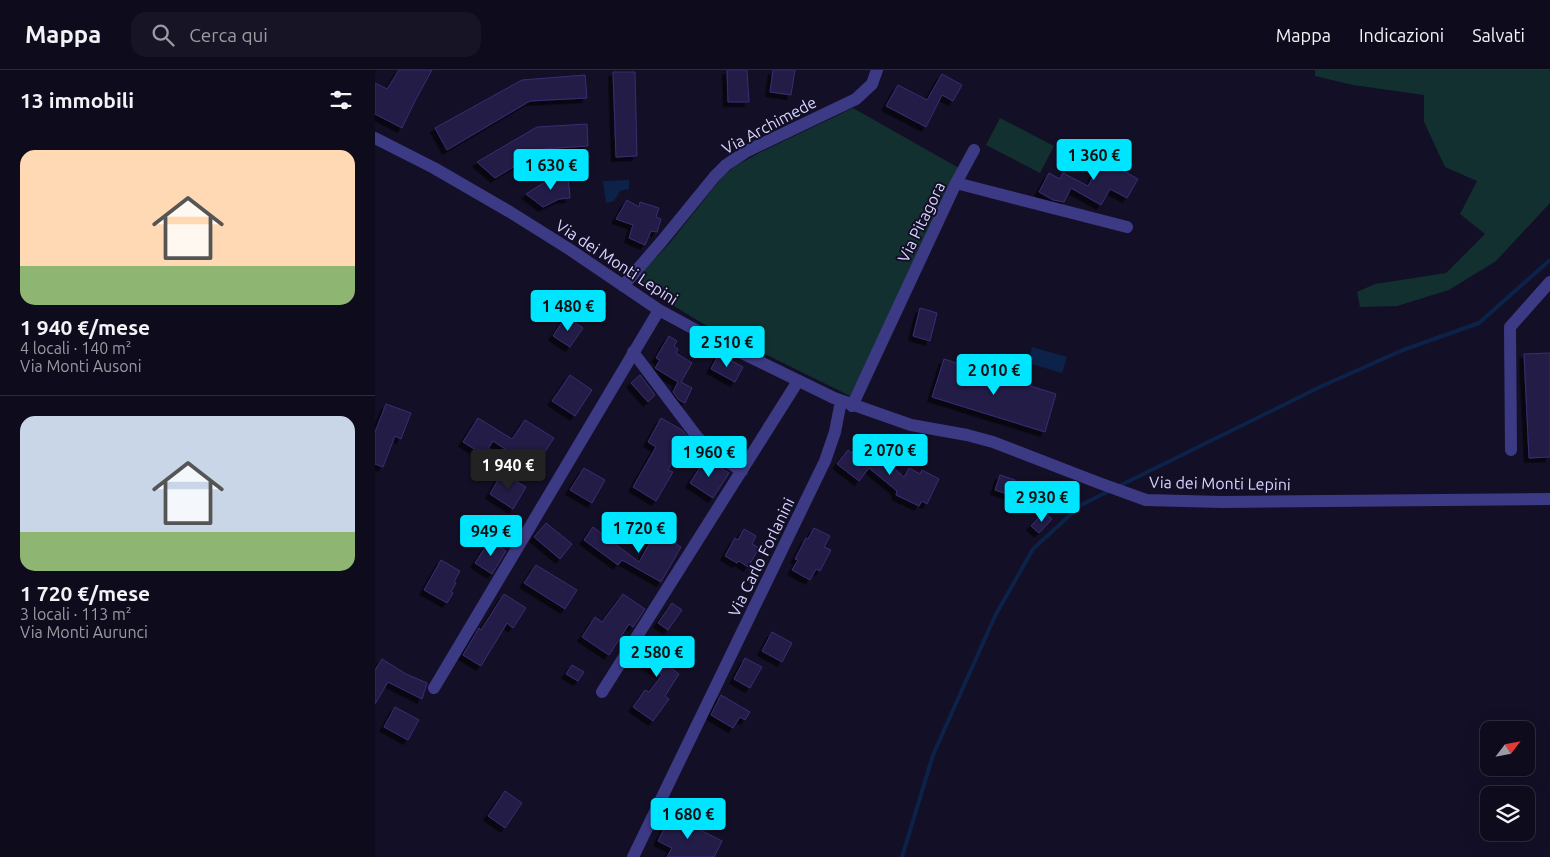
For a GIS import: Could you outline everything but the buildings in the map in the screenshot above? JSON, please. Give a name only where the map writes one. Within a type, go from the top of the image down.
[{"type":"street","name":"Via Archimede","points":[[623,286],[726,165],[747,151],[856,99],[872,84],[877,70]]},
{"type":"street","name":"Via dei Monti Lepini","points":[[375,138],[489,200],[569,249],[659,310],[798,381],[846,403],[911,425],[973,436],[993,442],[1146,500],[1222,502],[1550,499]]},
{"type":"street","points":[[956,183],[974,150]]},
{"type":"street","name":"Via Pitagora","points":[[846,403],[956,183],[1127,227]]},
{"type":"street","points":[[1511,450],[1510,327],[1550,282]]},
{"type":"street","points":[[434,688],[659,310]]},
{"type":"street","points":[[633,352],[698,438],[717,455],[742,471]]},
{"type":"street","points":[[602,692],[798,381]]},
{"type":"street","name":"Via Carlo Forlanini","points":[[633,857],[825,461],[846,403]]},
{"type":"green space","points":[[1315,70],[1550,70],[1550,203],[1496,261],[1449,290],[1397,306],[1360,307],[1357,292],[1375,284],[1446,273],[1485,234],[1460,214],[1477,181],[1445,167],[1424,122],[1424,95],[1353,85],[1315,76]]},
{"type":"green space","points":[[853,108],[959,168],[850,396],[702,323],[636,283],[645,269],[668,245],[724,175],[737,165],[759,153]]},
{"type":"green space","points":[[1000,118],[1054,146],[1040,173],[986,145]]},
{"type":"water","points":[[629,180],[629,189],[620,191],[614,201],[606,203],[603,181]]},
{"type":"water","points":[[1032,347],[1067,357],[1062,373],[1028,363]]},
{"type":"waterway","points":[[1119,486],[1322,386],[1403,350],[1479,323],[1550,260]]},
{"type":"waterway","points":[[902,857],[933,755],[995,616],[1033,549],[1081,505],[1111,490]]}]
